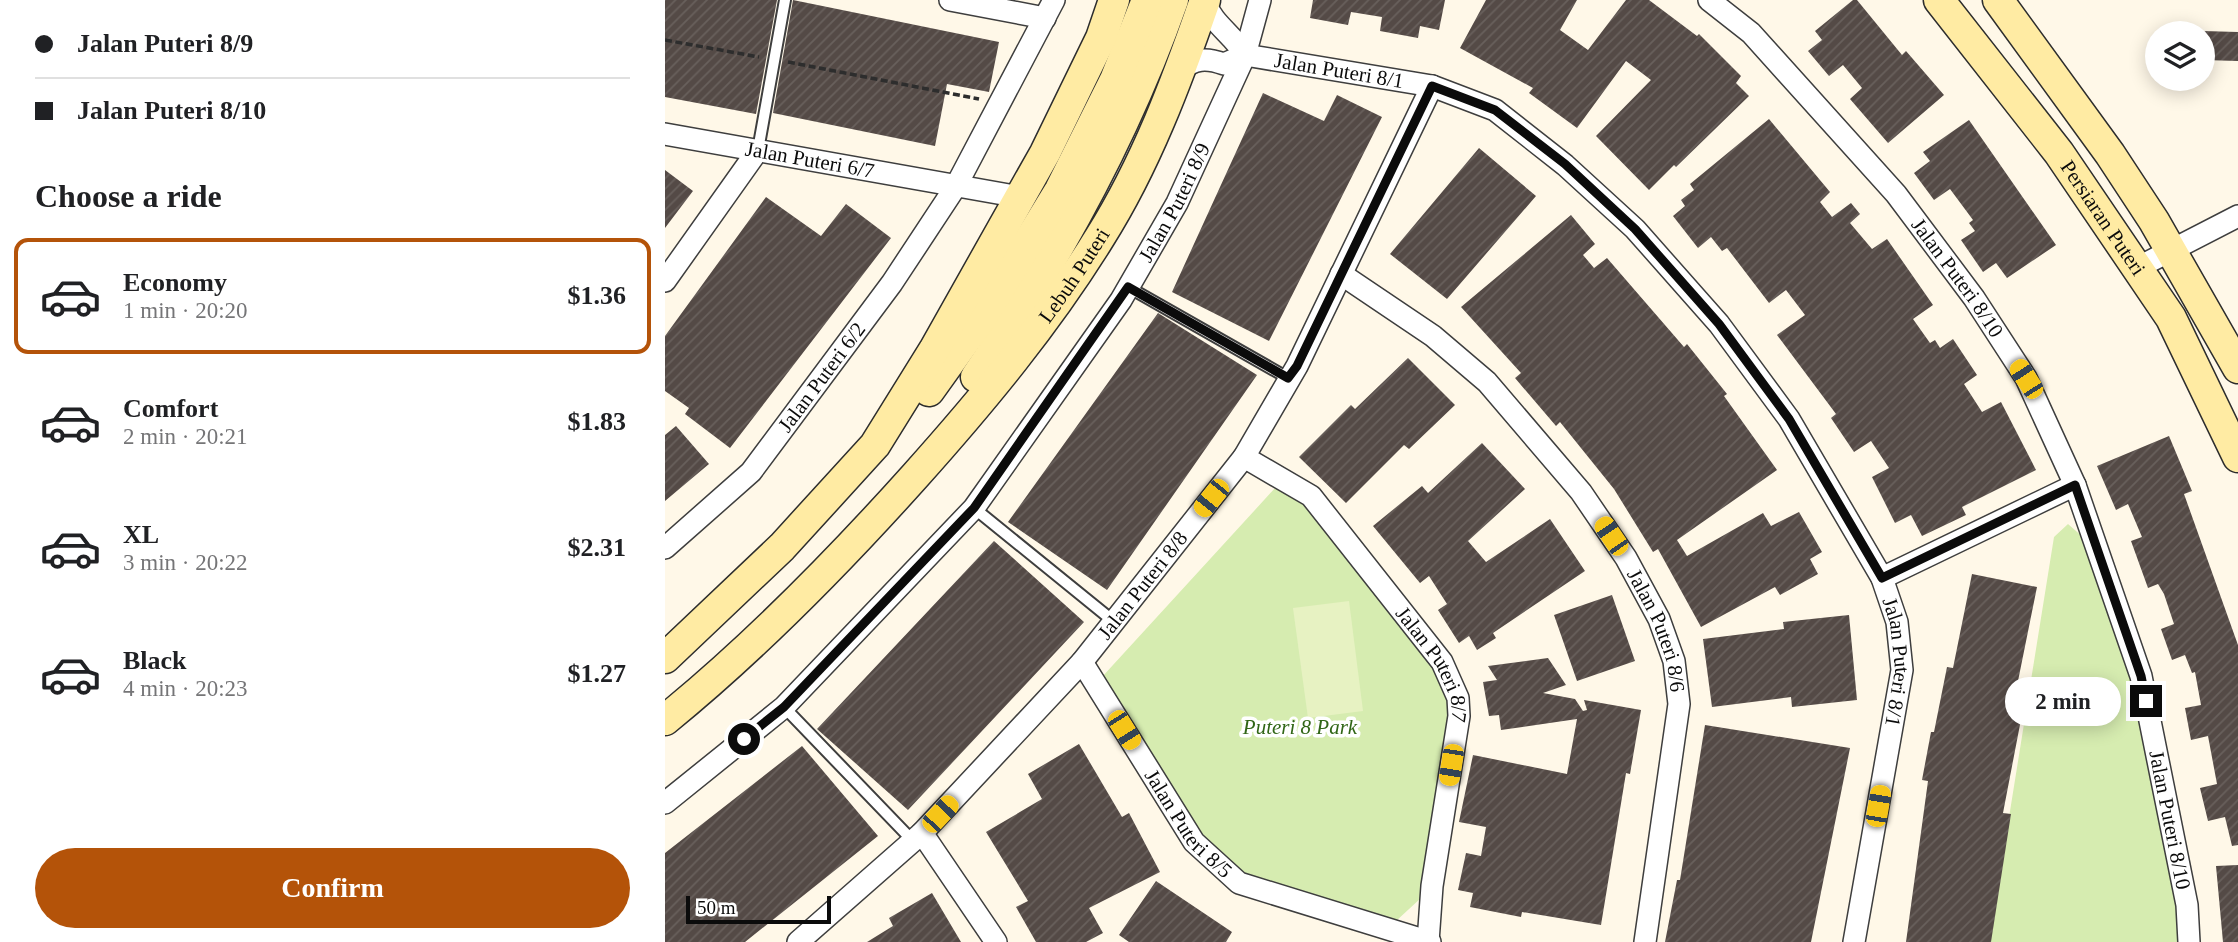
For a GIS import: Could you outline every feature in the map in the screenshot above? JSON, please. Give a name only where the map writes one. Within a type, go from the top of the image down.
[{"type":"main road","points":[[875,445],[934,350],[1020,197],[1076,90],[1114,0]]},
{"type":"main road","points":[[665,658],[782,547],[875,445],[934,386],[982,317],[1061,190],[1115,80],[1147,0]]},
{"type":"main road","name":"Lebuh Puteri","points":[[882,513],[1048,270],[1099,177],[1140,91],[1173,0]]},
{"type":"main road","name":"Persiaran Puteri","points":[[1939,0],[2059,153],[2171,318],[2238,457]]},
{"type":"main road","name":"Persiaran Puteri","points":[[1998,0],[2110,154],[2238,368]]},
{"type":"main road","name":"Lebuh Puteri","points":[[665,720],[723,673],[811,588],[953,433],[1037,331],[1094,247],[1129,184],[1179,70],[1205,1]]},
{"type":"street","points":[[950,0],[1050,9]]},
{"type":"street","points":[[1245,55],[1260,0]]},
{"type":"street","name":"Jalan Puteri 8/10","points":[[1709,0],[1751,33],[1896,194],[1974,298],[2026,379],[2075,485],[2141,676],[2187,905],[2189,942]]},
{"type":"street","name":"Jalan Puteri 8/1","points":[[1205,1],[1213,21],[1234,37],[1245,55]]},
{"type":"street","name":"Jalan Puteri 6/2","points":[[665,548],[751,472],[892,283],[956,186],[1050,9]]},
{"type":"street","name":"Jalan Puteri 8/1","points":[[1179,70],[1192,61],[1210,58],[1224,64],[1245,55],[1432,86],[1495,110],[1565,164],[1635,229],[1719,324],[1789,419],[1882,578],[1897,622],[1902,670],[1854,942]]},
{"type":"street","name":"Jalan Puteri 8/9","points":[[665,803],[784,707],[974,508],[1128,287],[1177,203],[1245,55]]},
{"type":"street","name":"Jalan Puteri 8/8","points":[[799,942],[918,837],[1082,663],[1112,620],[1244,457],[1297,366],[1432,86]]},
{"type":"street","name":"Jalan Puteri 6/7","points":[[665,134],[1020,197]]},
{"type":"street","points":[[665,281],[758,150]]},
{"type":"street","points":[[2137,268],[2238,216]]},
{"type":"street","name":"Jalan Puteri 8/6","points":[[1341,274],[1433,336],[1487,382],[1581,492],[1626,558],[1659,619],[1674,661],[1679,704],[1644,942]]},
{"type":"street","name":"Jalan Puteri 8/7","points":[[1244,457],[1311,496],[1442,662],[1458,698],[1459,716],[1432,886],[1429,942]]},
{"type":"street","points":[[1882,578],[2075,485]]},
{"type":"street","name":"Jalan Puteri 8/5","points":[[1082,663],[1195,842],[1238,883],[1429,942]]},
{"type":"street","points":[[918,837],[996,942]]},
{"type":"lane","points":[[758,150],[785,0]]},
{"type":"lane","points":[[1128,287],[1288,378]]},
{"type":"lane","points":[[974,508],[1112,620]]},
{"type":"lane","points":[[784,707],[918,837]]},
{"type":"path","points":[[665,40],[999,103]]},
{"type":"green space","name":"Puteri 8 Park","points":[[1276,487],[1298,495],[1448,686],[1452,724],[1421,898],[1396,921],[1243,876],[1198,833],[1102,677]]},
{"type":"green space","points":[[2068,524],[2092,545],[2138,679],[2179,907],[2182,942],[1989,942],[2054,537]]},
{"type":"green space","points":[[1349,601],[1363,711],[1308,718],[1293,608]]},
{"type":"building","points":[[665,0],[777,0],[756,114],[665,97]]},
{"type":"building","points":[[793,0],[999,42],[989,92],[947,84],[935,146],[773,113]]},
{"type":"building","points":[[1313,0],[1445,0],[1439,30],[1420,26],[1418,38],[1380,31],[1382,17],[1351,12],[1348,25],[1310,18]]},
{"type":"building","points":[[1486,0],[1577,0],[1560,30],[1588,50],[1626,0],[1649,0],[1697,36],[1699,34],[1741,76],[1736,83],[1749,96],[1649,190],[1596,136],[1651,80],[1626,61],[1577,128],[1529,93],[1533,88],[1460,48]]},
{"type":"building","points":[[1853,0],[1857,0],[1902,55],[1906,51],[1944,95],[1888,143],[1850,99],[1862,88],[1843,65],[1829,76],[1808,51],[1822,40],[1815,31]]},
{"type":"building","points":[[2215,31],[2238,32],[2238,61],[2215,60]]},
{"type":"building","points":[[1263,93],[1324,121],[1337,95],[1382,117],[1269,341],[1172,292]]},
{"type":"building","points":[[1769,119],[1830,192],[1820,202],[1832,217],[1851,203],[1860,214],[1850,223],[1872,249],[1887,239],[1933,305],[1913,319],[1930,343],[1935,340],[1940,348],[1953,339],[1977,375],[1964,384],[1982,412],[2001,402],[2036,470],[1962,507],[1966,515],[1922,536],[1911,515],[1895,523],[1872,477],[1889,468],[1871,441],[1854,452],[1831,418],[1836,414],[1777,335],[1805,315],[1786,290],[1769,303],[1727,248],[1722,251],[1711,237],[1698,248],[1673,216],[1685,206],[1681,200],[1694,190],[1690,184]]},
{"type":"building","points":[[1969,120],[2056,245],[2007,278],[1996,263],[1983,272],[1961,240],[1975,231],[1969,223],[1973,220],[1950,189],[1934,200],[1914,173],[1930,161],[1923,152]]},
{"type":"building","points":[[1479,148],[1536,196],[1447,299],[1390,254]]},
{"type":"building","points":[[665,170],[693,191],[665,228]]},
{"type":"building","points":[[766,197],[821,236],[846,204],[891,238],[730,448],[685,414],[689,408],[665,391],[665,336]]},
{"type":"building","points":[[1571,215],[1595,244],[1583,255],[1594,268],[1607,258],[1684,347],[1687,344],[1727,394],[1724,396],[1777,470],[1677,540],[1687,556],[1763,513],[1771,526],[1799,512],[1822,552],[1810,559],[1818,574],[1780,595],[1775,587],[1701,627],[1658,549],[1653,552],[1614,489],[1560,422],[1556,426],[1515,378],[1521,373],[1461,307]]},
{"type":"building","points":[[1158,313],[1257,375],[1107,590],[1008,522]]},
{"type":"building","points":[[1408,358],[1455,405],[1409,449],[1404,445],[1346,503],[1299,457],[1351,405],[1355,409]]},
{"type":"building","points":[[676,426],[709,464],[665,501],[665,435]]},
{"type":"building","points":[[2169,436],[2192,491],[2184,494],[2238,645],[2238,845],[2232,846],[2225,817],[2208,821],[2200,788],[2217,784],[2208,736],[2191,740],[2185,708],[2201,705],[2195,672],[2192,673],[2185,655],[2172,660],[2161,629],[2174,624],[2164,594],[2158,584],[2148,588],[2131,541],[2142,537],[2128,504],[2116,510],[2097,466]]},
{"type":"building","points":[[1482,443],[1525,489],[1468,541],[1486,562],[1550,519],[1585,571],[1493,633],[1496,638],[1477,650],[1469,636],[1459,643],[1438,610],[1447,604],[1429,576],[1420,583],[1373,526],[1422,486],[1428,493]]},
{"type":"building","points":[[994,541],[1084,622],[908,810],[817,729]]},
{"type":"building","points":[[1972,574],[2037,587],[2018,681],[2028,683],[2003,813],[2011,814],[1991,942],[1906,942],[1928,781],[1922,780],[1947,667],[1953,668]]},
{"type":"building","points":[[1612,595],[1635,661],[1577,681],[1554,615]]},
{"type":"building","points":[[1849,615],[1857,700],[1792,707],[1791,697],[1712,707],[1703,639],[1784,629],[1783,622]]},
{"type":"building","points":[[1548,658],[1566,685],[1543,693],[1575,699],[1583,711],[1587,710],[1584,700],[1641,710],[1630,774],[1626,773],[1601,925],[1522,912],[1521,917],[1470,907],[1473,893],[1458,890],[1466,853],[1481,856],[1486,827],[1459,822],[1473,755],[1567,774],[1577,719],[1501,730],[1499,715],[1489,716],[1483,682],[1497,680],[1488,666]]},
{"type":"building","points":[[1705,725],[1850,748],[1811,942],[1665,942],[1677,880],[1680,880]]},
{"type":"building","points":[[1079,744],[1122,817],[1129,813],[1160,872],[1089,908],[1103,933],[1086,942],[1036,942],[1016,907],[1028,901],[986,832],[1042,799],[1028,774]]},
{"type":"building","points":[[802,746],[878,836],[745,942],[665,942],[665,853]]},
{"type":"building","points":[[2238,865],[2238,942],[2223,942],[2216,866]]},
{"type":"building","points":[[1156,881],[1232,932],[1226,942],[1129,942],[1119,935]]},
{"type":"building","points":[[932,893],[961,942],[867,942],[893,926],[889,918]]},
{"type":"route","points":[[744,739],[784,707],[974,508],[1128,287],[1288,378],[1297,366],[1432,86],[1495,110],[1565,164],[1635,229],[1719,324],[1789,419],[1882,578],[2075,485],[2141,676],[2146,701]]}]
